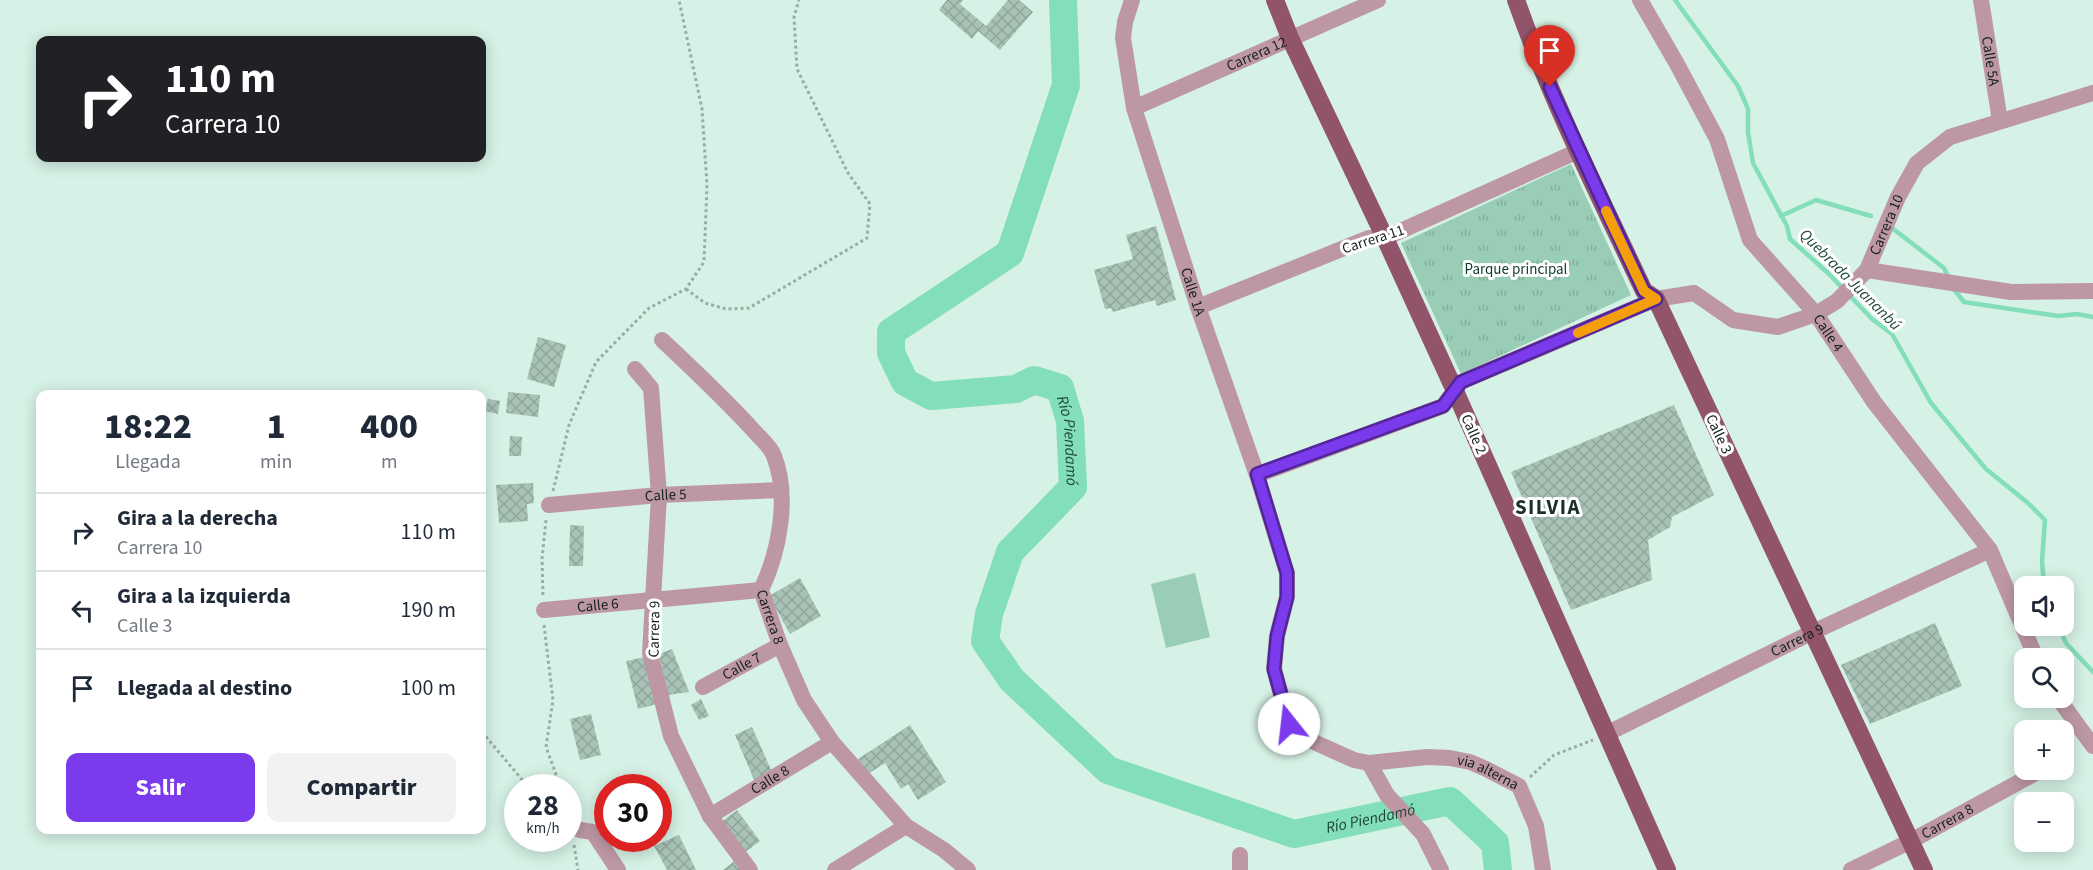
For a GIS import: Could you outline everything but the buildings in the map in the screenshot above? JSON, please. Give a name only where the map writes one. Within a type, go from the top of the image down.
[{"type":"main road","name":"Calle 2","points":[[1275,0],[1290,38],[1455,391],[1667,870]]},
{"type":"main road","name":"Calle 3","points":[[1516,0],[1532,45],[1578,151],[1644,291],[1656,299],[1924,870]]},
{"type":"street","name":"Calle 1A","points":[[1132,0],[1123,38],[1134,108],[1198,307],[1257,474],[1287,573],[1287,597],[1277,636],[1274,669],[1289,724],[1316,742],[1354,760],[1369,763]]},
{"type":"street","name":"Carrera 12","points":[[1134,108],[1378,0]]},
{"type":"street","name":"Calle 4","points":[[1640,0],[1717,140],[1750,240],[1816,314],[1874,402],[1990,550],[2032,648]]},
{"type":"street","name":"Calle 5A","points":[[1981,0],[2000,121]]},
{"type":"street","name":"Carrera 10","points":[[1257,474],[1443,406],[1461,382],[1656,299],[1694,294],[1733,320],[1778,327],[1816,314],[1837,301],[1867,270],[1898,197],[1917,163],[1950,137],[2093,93]]},
{"type":"street","name":"Carrera 11","points":[[1198,307],[1369,238],[1385,238],[1578,151]]},
{"type":"street","points":[[1867,270],[2011,292],[2093,291]]},
{"type":"street","name":"Carrera 8","points":[[662,340],[729,404],[774,454],[781,490],[780,532],[761,590],[780,645],[804,700],[832,742],[906,826],[944,850],[968,870]]},
{"type":"street","name":"Carrera 9","points":[[635,369],[651,388],[659,495],[650,653],[671,736],[710,816],[750,870]]},
{"type":"street","name":"Calle 5","points":[[549,505],[659,495],[781,490]]},
{"type":"street","name":"Carrera 9","points":[[1606,734],[1813,632],[1990,550]]},
{"type":"street","name":"Calle 6","points":[[544,610],[761,590]]},
{"type":"street","name":"Calle 7","points":[[703,687],[780,645]]},
{"type":"street","points":[[2065,708],[2093,746]]},
{"type":"street","name":"Calle 8","points":[[710,816],[832,742]]},
{"type":"street","name":"via alterna","points":[[1369,763],[1427,757],[1450,758],[1477,765],[1519,786],[1536,826],[1543,870]]},
{"type":"street","points":[[1369,763],[1387,795],[1423,834],[1441,870]]},
{"type":"street","name":"Carrera 8","points":[[1851,870],[1911,841],[2023,780]]},
{"type":"street","points":[[835,870],[906,826]]},
{"type":"street","points":[[582,830],[593,832],[618,870]]},
{"type":"path","points":[[679,0],[702,109],[707,185],[704,262],[686,290],[705,303],[726,309],[749,308],[867,238],[870,204],[848,174],[797,69],[794,17],[799,0]]},
{"type":"path","points":[[1519,786],[1554,755],[1606,734]]},
{"type":"path","points":[[486,737],[517,774]]},
{"type":"path","points":[[576,852],[578,870]]},
{"type":"green space","name":"Parque principal","points":[[1571,164],[1631,295],[1461,374],[1401,243]]},
{"type":"green space","points":[[1195,573],[1210,637],[1166,648],[1151,584]]},
{"type":"waterway","name":"Río Piendamó","points":[[1063,0],[1066,85],[1010,253],[891,332],[891,353],[905,382],[931,396],[1016,389],[1034,380],[1060,388],[1070,421],[1073,487],[1010,552],[989,614],[985,641],[1012,680],[1108,770],[1294,834],[1450,801],[1495,843],[1498,870]]},
{"type":"waterway","name":"Quebrada Juananbú","points":[[1675,0],[1738,86],[1748,109],[1748,132],[1753,163],[1787,226],[1790,239],[1828,273],[1872,319],[1892,334],[1931,403],[1986,469],[2045,520],[2043,576]]},
{"type":"waterway","points":[[1781,216],[1816,200],[1871,216]]},
{"type":"waterway","points":[[1892,228],[1944,268],[1949,279]]},
{"type":"waterway","points":[[1952,287],[1964,302],[2058,316],[2077,314],[2093,317]]},
{"type":"waterway","name":"Quebrada Juananbú","points":[[2063,636],[2066,643],[2093,672]]},
{"type":"slow traffic","points":[[1578,333],[1656,299],[1644,291],[1606,211]]},
{"type":"district","name":"SILVIA","points":[[1548,507]]},
{"type":"route","points":[[1289,724],[1274,669],[1277,636],[1287,597],[1287,573],[1257,474],[1443,406],[1461,382],[1656,299],[1644,291],[1550,87]]}]
